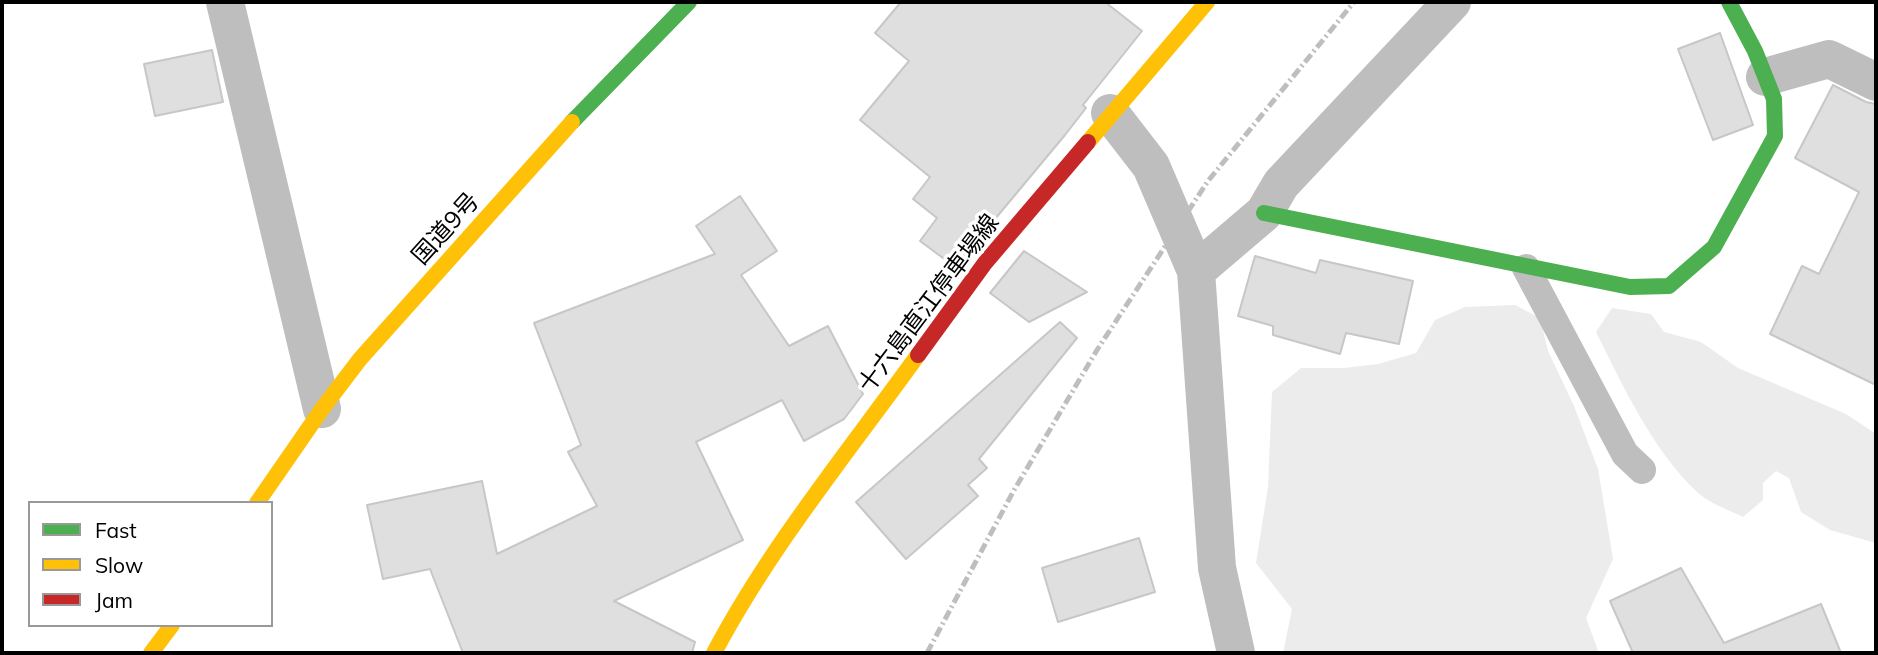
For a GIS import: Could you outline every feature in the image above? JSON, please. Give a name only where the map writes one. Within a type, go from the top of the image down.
[{"type":"main road","name":"国道9号","points":[[258,501],[360,359],[568,127],[689,2]]},
{"type":"main road","name":"十六島直江停車場線","points":[[714,653],[735,614],[808,506],[985,263],[1110,113],[1208,2]]},
{"type":"main road","points":[[1264,213],[1630,287],[1670,286],[1714,247],[1774,136],[1774,99],[1738,15],[1729,2]]},
{"type":"main road","points":[[152,653],[171,627]]},
{"type":"street","points":[[225,2],[322,409]]},
{"type":"street","points":[[1196,271],[1264,213],[1281,184],[1452,2]]},
{"type":"street","points":[[1765,76],[1829,59],[1876,82]]},
{"type":"street","points":[[1110,113],[1151,166],[1196,271],[1217,568],[1236,653]]},
{"type":"lane","points":[[1526,268],[1625,454],[1642,470]]},
{"type":"shaded area","points":[[1515,305],[1540,318],[1548,351],[1574,406],[1598,469],[1613,559],[1586,618],[1599,653],[1283,653],[1292,609],[1256,563],[1268,487],[1272,392],[1301,368],[1344,368],[1378,364],[1416,353],[1435,320],[1465,307]]},
{"type":"shaded area","points":[[1612,308],[1651,314],[1664,332],[1701,342],[1738,368],[1846,414],[1876,434],[1876,543],[1830,530],[1801,512],[1789,478],[1776,471],[1763,483],[1763,500],[1743,517],[1712,503],[1696,491],[1652,436],[1596,332]]},
{"type":"building","points":[[901,2],[1105,2],[1142,31],[1083,105],[1086,108],[1065,135],[955,267],[920,241],[937,218],[913,199],[930,177],[860,120],[909,61],[875,33]]},
{"type":"building","points":[[1720,33],[1753,125],[1713,140],[1678,49]]},
{"type":"building","points":[[212,50],[223,102],[155,116],[144,64]]},
{"type":"building","points":[[1833,85],[1866,102],[1876,104],[1876,385],[1770,334],[1802,266],[1819,274],[1859,192],[1795,158]]},
{"type":"building","points":[[740,196],[777,251],[741,275],[789,346],[828,326],[863,394],[844,419],[804,441],[782,400],[696,442],[743,540],[614,601],[695,642],[692,653],[463,653],[430,569],[383,579],[367,505],[482,481],[497,554],[597,506],[568,452],[581,445],[534,323],[715,254],[696,226]]},
{"type":"building","points":[[1024,251],[1087,292],[1029,322],[990,293]]},
{"type":"building","points":[[1255,256],[1316,273],[1320,260],[1413,281],[1399,344],[1346,333],[1340,354],[1273,335],[1273,326],[1238,316]]},
{"type":"building","points":[[1060,322],[1077,338],[979,459],[987,468],[968,485],[978,496],[906,559],[856,502]]},
{"type":"building","points":[[1139,538],[1155,592],[1058,622],[1042,568]]},
{"type":"building","points":[[1681,568],[1724,643],[1821,604],[1841,653],[1633,653],[1610,601]]},
{"type":"railway","points":[[927,653],[1013,492],[1097,350],[1208,181],[1354,2]]},
{"type":"traffic: fast","points":[[572,122],[689,2]]},
{"type":"traffic: fast","points":[[1264,213],[1630,287],[1669,286],[1714,247],[1775,136],[1774,99],[1755,51],[1729,2]]},
{"type":"traffic: slow","points":[[1088,142],[1207,2]]},
{"type":"traffic: slow","points":[[258,501],[360,359],[572,122]]},
{"type":"traffic: slow","points":[[714,653],[785,538],[918,355]]},
{"type":"traffic: slow","points":[[151,653],[170,627]]},
{"type":"traffic: jam","points":[[918,355],[985,263],[1088,142]]}]
